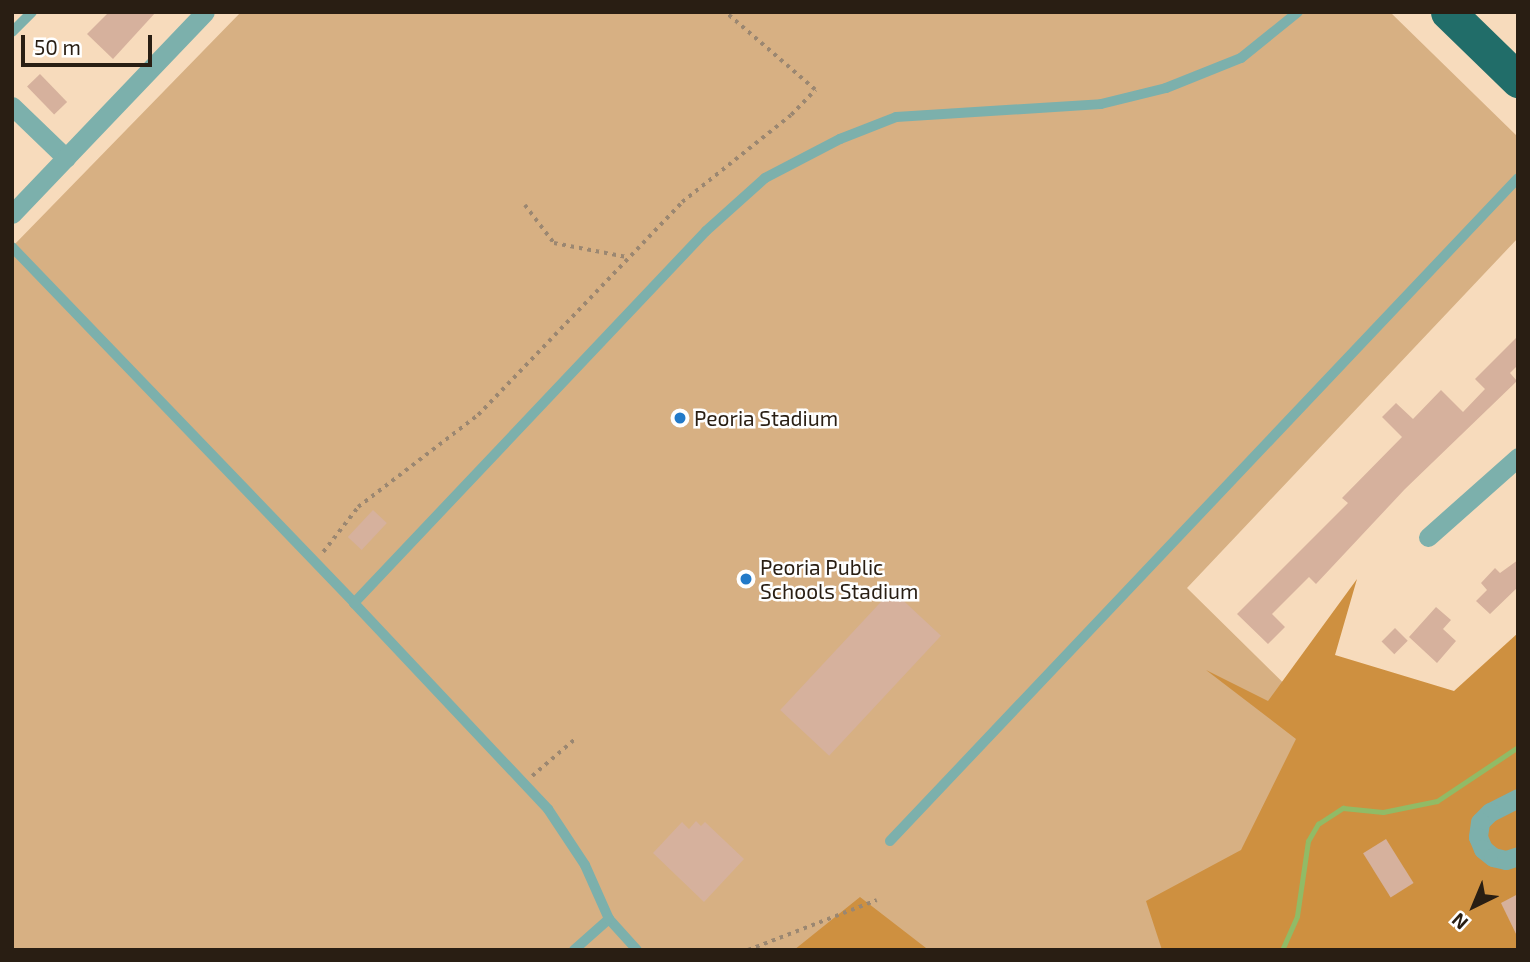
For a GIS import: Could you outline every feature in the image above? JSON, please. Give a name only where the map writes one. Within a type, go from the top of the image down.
[{"type":"highway","points":[[1448,12],[1518,80]]},
{"type":"street","points":[[12,214],[205,12]]},
{"type":"street","points":[[12,106],[66,158]]},
{"type":"street","points":[[1428,537],[1518,457]]},
{"type":"street","points":[[1518,798],[1490,812],[1480,822],[1478,837],[1483,849],[1493,857],[1506,860],[1518,856]]},
{"type":"lane","points":[[12,32],[32,12]]},
{"type":"lane","points":[[354,603],[706,231],[765,178],[840,139],[896,117],[1101,104],[1166,88],[1241,58],[1298,12]]},
{"type":"lane","points":[[890,841],[1518,178]]},
{"type":"lane","points":[[12,247],[548,809],[585,865],[609,919],[637,950]]},
{"type":"lane","points":[[574,950],[609,919]]},
{"type":"path","points":[[315,562],[358,507],[478,415],[682,202],[791,115],[815,90],[725,12]]},
{"type":"path","points":[[525,205],[554,243],[627,257]]},
{"type":"path","points":[[524,784],[575,739]]},
{"type":"path","points":[[748,950],[877,900]]},
{"type":"shaded area","name":"Peoria Stadium","points":[[241,12],[1390,12],[1518,137],[1518,238],[1187,588],[1384,782],[1227,950],[12,950],[12,247]]},
{"type":"shaded area","points":[[1357,579],[1335,655],[1454,691],[1518,633],[1518,950],[1162,950],[1146,901],[1241,850],[1296,739],[1206,670],[1268,701]]},
{"type":"shaded area","points":[[860,897],[926,948],[930,950],[794,950]]},
{"type":"building","points":[[109,12],[156,12],[113,59],[87,34]]},
{"type":"building","points":[[40,74],[67,102],[54,115],[27,87]]},
{"type":"building","points":[[1518,336],[1518,365],[1510,373],[1517,381],[1405,489],[1316,584],[1309,577],[1272,614],[1285,627],[1268,644],[1237,614],[1348,503],[1342,498],[1402,437],[1382,417],[1396,403],[1413,419],[1441,390],[1463,412],[1485,389],[1475,379]]},
{"type":"building","points":[[373,510],[387,523],[362,550],[348,537]]},
{"type":"building","points":[[1518,560],[1518,587],[1490,614],[1476,601],[1487,590],[1481,583],[1495,568],[1500,573]]},
{"type":"building","points":[[892,590],[941,636],[829,756],[780,710]]},
{"type":"building","points":[[1436,607],[1451,620],[1443,629],[1456,641],[1437,663],[1409,637]]},
{"type":"building","points":[[1395,628],[1408,641],[1394,654],[1382,641]]},
{"type":"building","points":[[696,821],[701,826],[705,822],[744,859],[704,902],[653,853],[682,822],[689,829]]},
{"type":"building","points":[[1386,839],[1414,883],[1391,897],[1363,853]]},
{"type":"building","points":[[1518,894],[1518,938],[1501,903]]},
{"type":"waterway","points":[[1282,950],[1297,916],[1308,841],[1318,824],[1343,808],[1383,812],[1437,801],[1518,747]]},
{"type":"place","name":"Peoria Stadium","points":[[680,418]]},
{"type":"place","name":"Peoria Public Schools Stadium","points":[[746,579]]}]
